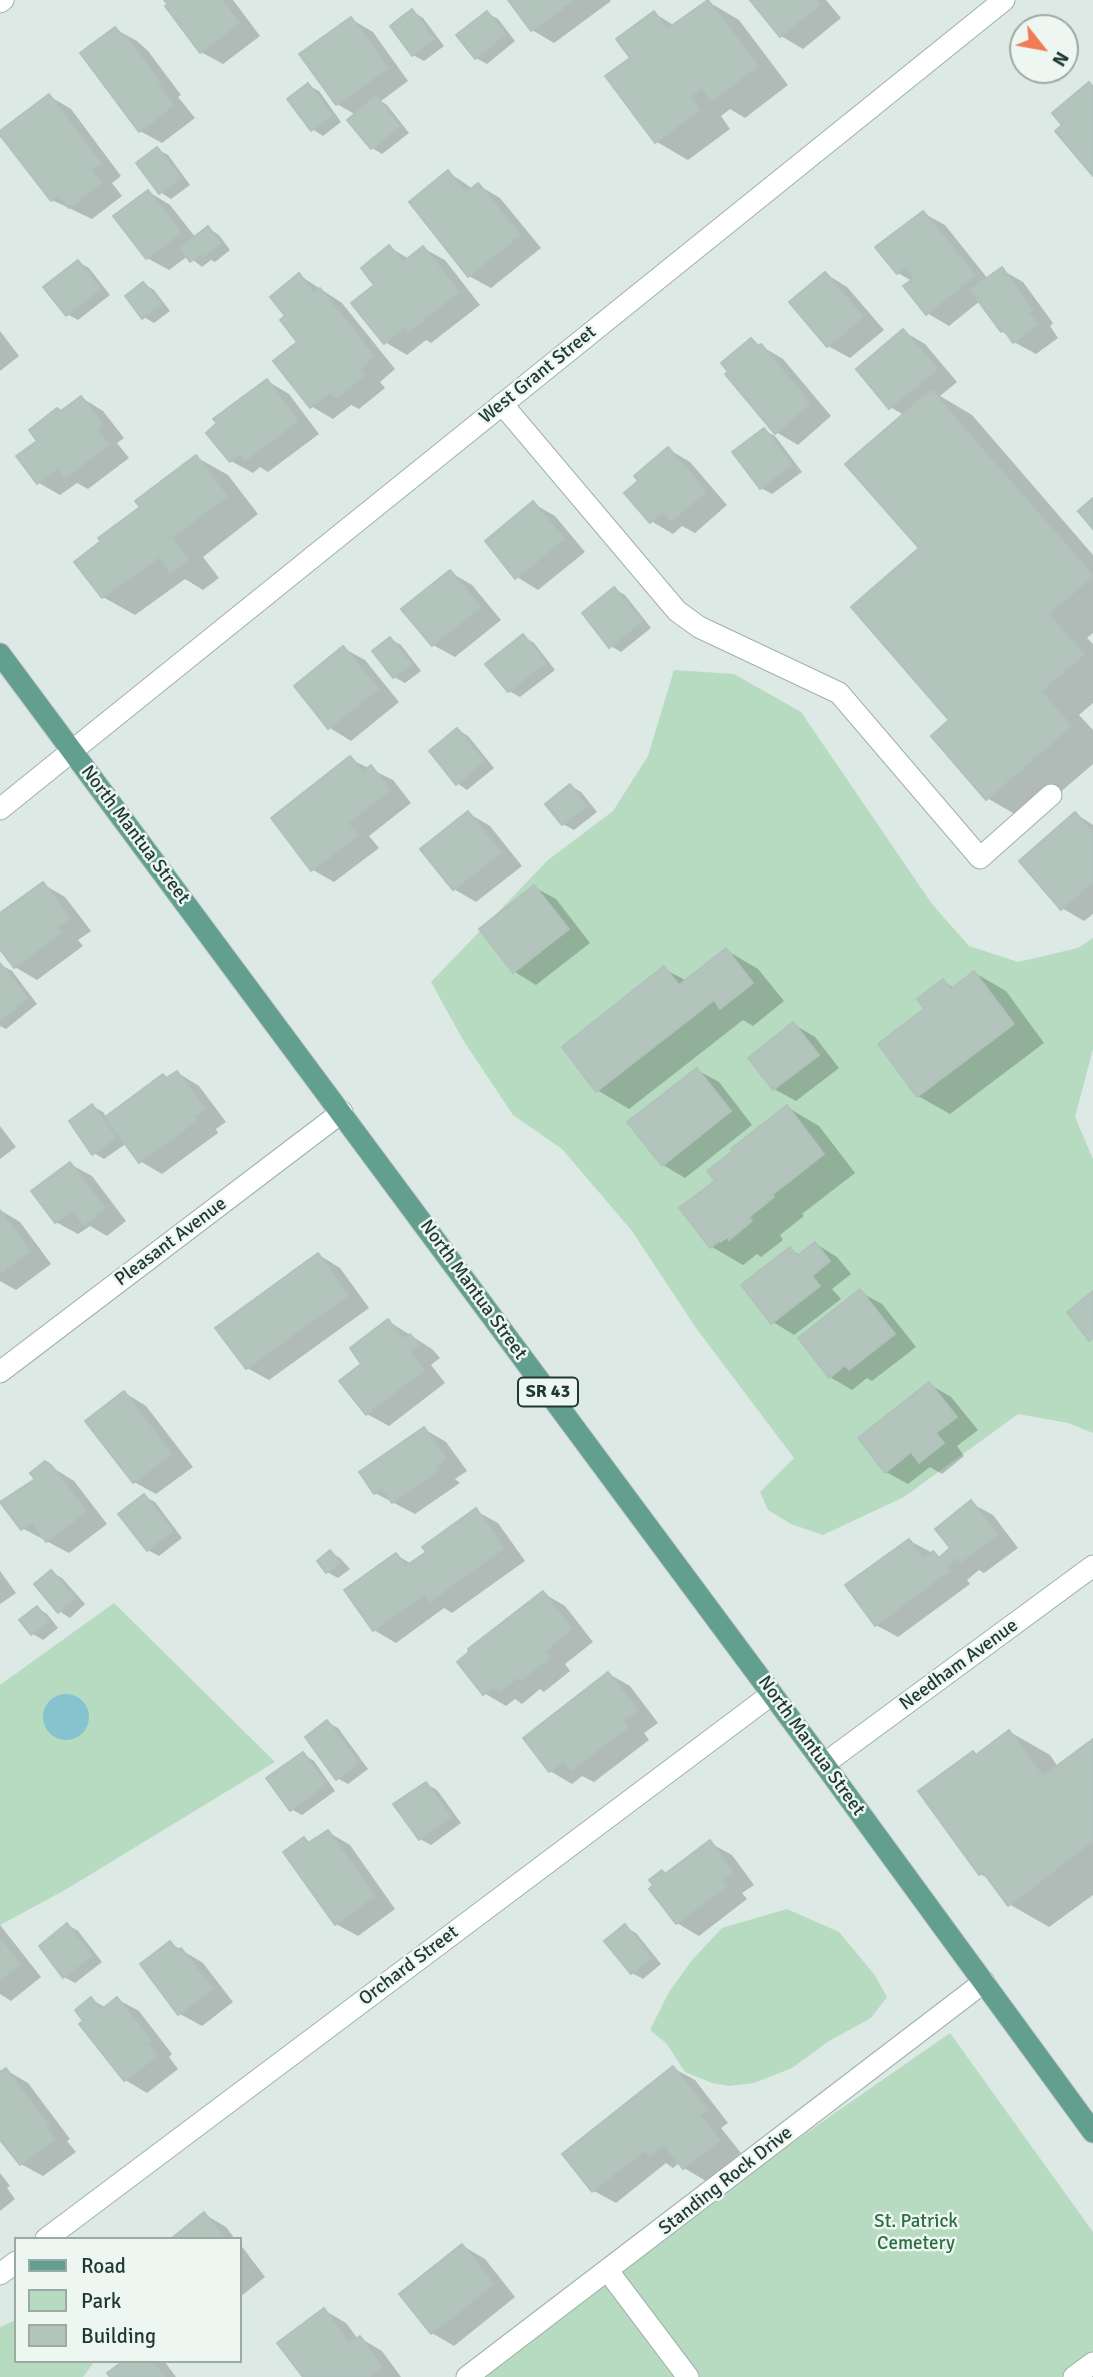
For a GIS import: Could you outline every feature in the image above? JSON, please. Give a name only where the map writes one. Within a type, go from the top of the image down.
[{"type":"main road","name":"North Mantua Street","points":[[0,654],[772,1693],[1093,2132]]},
{"type":"street","name":"West Grant Street","points":[[0,809],[1004,0]]},
{"type":"street","points":[[502,404],[677,611],[699,627],[839,692],[980,858],[1051,795]]},
{"type":"street","name":"Pleasant Avenue","points":[[0,1372],[342,1112]]},
{"type":"street","name":"Needham Avenue","points":[[824,1764],[1093,1566]]},
{"type":"street","name":"Orchard Street","points":[[50,2237],[772,1693]]},
{"type":"street","name":"Standing Rock Drive","points":[[467,2377],[984,1982]]},
{"type":"street","points":[[608,2271],[688,2377]]},
{"type":"street","points":[[1074,2377],[1093,2363]]},
{"type":"green space","points":[[674,670],[734,674],[801,712],[932,904],[969,946],[1018,962],[1078,948],[1093,938],[1093,1049],[1075,1117],[1093,1159],[1093,1433],[1068,1423],[1018,1414],[904,1497],[823,1535],[791,1524],[768,1510],[760,1492],[794,1458],[696,1328],[632,1231],[562,1149],[513,1115],[463,1040],[431,982],[548,860],[613,811],[648,756]]},
{"type":"green space","points":[[114,1603],[275,1762],[65,1890],[0,1925],[0,1685]]},
{"type":"green space","points":[[787,1909],[839,1932],[874,1974],[887,1997],[871,2018],[829,2041],[792,2068],[754,2083],[729,2086],[712,2083],[685,2072],[667,2044],[650,2030],[669,1992],[692,1960],[722,1928]]},
{"type":"green space","name":"St. Patrick Cemetery","points":[[950,2033],[1093,2232],[1093,2377],[467,2377],[608,2271]]},
{"type":"green space","points":[[14,2321],[14,2363],[93,2363],[83,2377],[0,2377],[0,2327]]},
{"type":"water","points":[[66,1694],[82,1701],[89,1717],[82,1733],[66,1740],[50,1733],[43,1717],[50,1701]]},
{"type":"building","points":[[164,0],[222,0],[239,23],[200,53],[165,6],[168,4]]},
{"type":"building","points":[[508,0],[574,0],[531,31]]},
{"type":"building","points":[[708,0],[758,66],[712,101],[702,88],[690,97],[700,110],[655,143],[605,76],[630,58],[616,39],[654,11],[667,29]]},
{"type":"building","points":[[750,0],[816,0],[820,5],[780,37]]},
{"type":"building","points":[[412,9],[434,39],[412,56],[390,26]]},
{"type":"building","points":[[487,11],[505,34],[475,59],[456,35]]},
{"type":"building","points":[[351,17],[388,68],[336,105],[299,54]]},
{"type":"building","points":[[115,27],[124,38],[126,36],[174,105],[139,132],[80,53]]},
{"type":"building","points":[[1089,82],[1093,87],[1093,176],[1055,131],[1062,125],[1052,113]]},
{"type":"building","points":[[308,83],[332,115],[311,131],[287,99]]},
{"type":"building","points":[[49,94],[101,163],[91,170],[101,183],[69,208],[59,196],[51,201],[0,135],[0,131]]},
{"type":"building","points":[[376,96],[400,126],[371,149],[347,120]]},
{"type":"building","points":[[157,147],[181,178],[159,194],[136,163]]},
{"type":"building","points":[[448,170],[466,193],[478,183],[520,235],[468,277],[409,202]]},
{"type":"building","points":[[148,190],[181,233],[146,259],[113,216]]},
{"type":"building","points":[[923,211],[975,275],[926,315],[903,286],[914,278],[905,267],[897,274],[875,247]]},
{"type":"building","points":[[208,226],[221,243],[203,257],[201,254],[190,262],[180,248]]},
{"type":"building","points":[[389,245],[403,262],[423,246],[459,292],[408,332],[405,327],[384,344],[351,303],[374,285],[361,268]]},
{"type":"building","points":[[78,260],[100,289],[66,316],[43,287]]},
{"type":"building","points":[[1002,267],[1032,310],[1029,313],[1038,325],[1013,343],[1004,330],[1001,332],[970,290]]},
{"type":"building","points":[[825,272],[863,317],[827,347],[789,302]]},
{"type":"building","points":[[299,273],[314,293],[320,288],[374,356],[359,369],[365,375],[336,398],[330,392],[310,408],[273,361],[297,342],[280,320],[285,316],[270,297]]},
{"type":"building","points":[[143,282],[161,304],[142,319],[125,296]]},
{"type":"building","points":[[903,329],[937,369],[889,409],[856,369]]},
{"type":"building","points":[[751,338],[758,346],[761,344],[810,403],[775,434],[725,374],[728,372],[721,363]]},
{"type":"building","points":[[267,379],[298,421],[245,460],[240,454],[230,462],[206,433],[217,423],[213,419]]},
{"type":"building","points":[[931,390],[1093,576],[1048,614],[1084,654],[1041,691],[1071,726],[986,800],[931,736],[949,720],[851,607],[919,548],[845,464]]},
{"type":"building","points":[[81,396],[104,425],[97,430],[109,445],[65,478],[58,468],[37,484],[16,456],[37,441],[29,430],[57,408],[61,411]]},
{"type":"building","points":[[764,428],[792,465],[760,489],[732,452]]},
{"type":"building","points":[[668,447],[706,492],[671,521],[663,511],[650,523],[624,493],[638,481],[634,476]]},
{"type":"building","points":[[196,455],[227,496],[172,538],[188,559],[170,573],[159,557],[102,598],[74,562],[101,541],[98,538],[140,507],[135,501]]},
{"type":"building","points":[[1093,498],[1093,529],[1078,511]]},
{"type":"building","points":[[533,501],[564,539],[515,579],[485,541]]},
{"type":"building","points":[[450,570],[480,607],[432,646],[401,609]]},
{"type":"building","points":[[614,587],[642,621],[609,648],[582,613]]},
{"type":"building","points":[[523,634],[546,663],[508,692],[485,664]]},
{"type":"building","points":[[390,637],[411,664],[393,678],[372,651]]},
{"type":"building","points":[[343,646],[378,689],[328,729],[294,686]]},
{"type":"building","points":[[457,728],[484,761],[456,785],[429,751]]},
{"type":"building","points":[[350,756],[363,772],[371,765],[390,790],[348,823],[358,835],[311,871],[271,818]]},
{"type":"building","points":[[570,784],[587,806],[562,825],[545,804]]},
{"type":"building","points":[[468,811],[501,853],[453,890],[420,849]]},
{"type":"building","points":[[1075,812],[1093,833],[1093,882],[1061,910],[1019,861]]},
{"type":"building","points":[[43,882],[70,918],[57,927],[62,933],[14,968],[0,949],[0,913]]},
{"type":"building","points":[[534,885],[569,929],[513,973],[479,929]]},
{"type":"building","points":[[726,948],[753,983],[720,1009],[714,1000],[596,1092],[562,1047],[664,966],[679,985]]},
{"type":"building","points":[[0,963],[28,998],[0,1020]]},
{"type":"building","points":[[974,971],[1014,1024],[917,1097],[878,1044],[924,1009],[917,999],[943,979],[951,989]]},
{"type":"building","points":[[793,1022],[819,1055],[773,1090],[748,1058]]},
{"type":"building","points":[[697,1068],[731,1111],[662,1166],[627,1122]]},
{"type":"building","points":[[177,1071],[205,1109],[195,1116],[197,1120],[139,1163],[105,1117],[163,1074],[166,1078]]},
{"type":"building","points":[[92,1104],[116,1138],[92,1155],[69,1121]]},
{"type":"building","points":[[787,1105],[824,1154],[772,1195],[774,1197],[749,1217],[752,1221],[729,1240],[726,1236],[710,1248],[679,1208],[715,1181],[707,1171]]},
{"type":"building","points":[[70,1162],[105,1208],[84,1225],[73,1210],[55,1223],[31,1191]]},
{"type":"building","points":[[0,1210],[30,1251],[0,1273]]},
{"type":"building","points":[[815,1242],[830,1261],[812,1276],[820,1286],[771,1324],[741,1285],[790,1247],[797,1256]]},
{"type":"building","points":[[318,1253],[348,1295],[246,1369],[215,1328]]},
{"type":"building","points":[[860,1289],[895,1334],[849,1370],[845,1365],[829,1378],[798,1338]]},
{"type":"building","points":[[1093,1291],[1093,1338],[1089,1341],[1067,1312]]},
{"type":"building","points":[[388,1319],[403,1339],[410,1334],[419,1345],[410,1352],[424,1370],[366,1415],[339,1381],[361,1364],[350,1348]]},
{"type":"building","points":[[929,1382],[957,1417],[936,1433],[944,1443],[919,1463],[911,1452],[885,1473],[858,1438]]},
{"type":"building","points":[[124,1391],[172,1454],[133,1483],[85,1421]]},
{"type":"building","points":[[424,1427],[446,1458],[435,1466],[440,1469],[392,1503],[382,1488],[374,1494],[359,1472]]},
{"type":"building","points":[[45,1461],[52,1466],[86,1511],[46,1542],[32,1522],[21,1530],[0,1502],[35,1479],[30,1473]]},
{"type":"building","points":[[144,1494],[173,1531],[147,1551],[118,1514]]},
{"type":"building","points":[[971,1500],[997,1535],[961,1562],[958,1557],[946,1567],[949,1571],[875,1626],[845,1585],[909,1539],[924,1559],[933,1551],[939,1558],[950,1548],[935,1529]]},
{"type":"building","points":[[476,1508],[504,1548],[429,1602],[425,1594],[373,1631],[344,1590],[396,1553],[406,1566],[426,1552],[422,1547]]},
{"type":"building","points":[[330,1550],[340,1563],[326,1573],[317,1561]]},
{"type":"building","points":[[51,1570],[75,1598],[58,1613],[34,1584]]},
{"type":"building","points":[[543,1591],[572,1629],[545,1651],[550,1658],[521,1680],[518,1677],[499,1692],[494,1686],[483,1695],[457,1662],[469,1652],[468,1649]]},
{"type":"building","points":[[37,1606],[49,1621],[31,1635],[19,1620]]},
{"type":"building","points":[[608,1672],[638,1710],[623,1720],[628,1727],[571,1771],[564,1761],[549,1772],[523,1738]]},
{"type":"building","points":[[327,1720],[359,1762],[336,1780],[305,1737]]},
{"type":"building","points":[[1009,1730],[1043,1776],[1093,1739],[1093,1841],[1008,1906],[983,1872],[979,1875],[918,1791],[973,1751],[976,1755]]},
{"type":"building","points":[[303,1752],[326,1784],[290,1811],[266,1778]]},
{"type":"building","points":[[426,1782],[451,1817],[419,1840],[393,1804]]},
{"type":"building","points":[[328,1830],[375,1896],[335,1925],[283,1852],[304,1837],[308,1843]]},
{"type":"building","points":[[710,1840],[733,1872],[722,1880],[727,1886],[676,1924],[649,1889],[653,1885],[649,1880],[662,1870],[665,1874]]},
{"type":"building","points":[[67,1923],[92,1956],[63,1978],[39,1946]]},
{"type":"building","points":[[625,1924],[651,1958],[631,1974],[604,1941]]},
{"type":"building","points":[[0,1938],[20,1964],[0,1980]]},
{"type":"building","points":[[170,1941],[178,1951],[181,1948],[213,1989],[178,2015],[140,1964]]},
{"type":"building","points":[[91,1997],[101,2010],[117,1997],[151,2041],[148,2043],[157,2056],[124,2081],[79,2024],[83,2021],[75,2010]]},
{"type":"building","points":[[673,2066],[708,2110],[700,2115],[720,2140],[683,2169],[664,2145],[650,2156],[645,2150],[592,2192],[562,2154]]},
{"type":"building","points":[[6,2068],[49,2126],[47,2128],[55,2139],[20,2165],[0,2140],[0,2072]]},
{"type":"building","points":[[204,2212],[223,2237],[173,2237]]},
{"type":"building","points":[[462,2244],[494,2284],[431,2334],[399,2294]]},
{"type":"building","points":[[324,2308],[349,2343],[360,2336],[382,2367],[368,2377],[303,2377],[277,2343]]},
{"type":"building","points":[[120,2363],[154,2363],[165,2377],[110,2377],[107,2373]]}]
